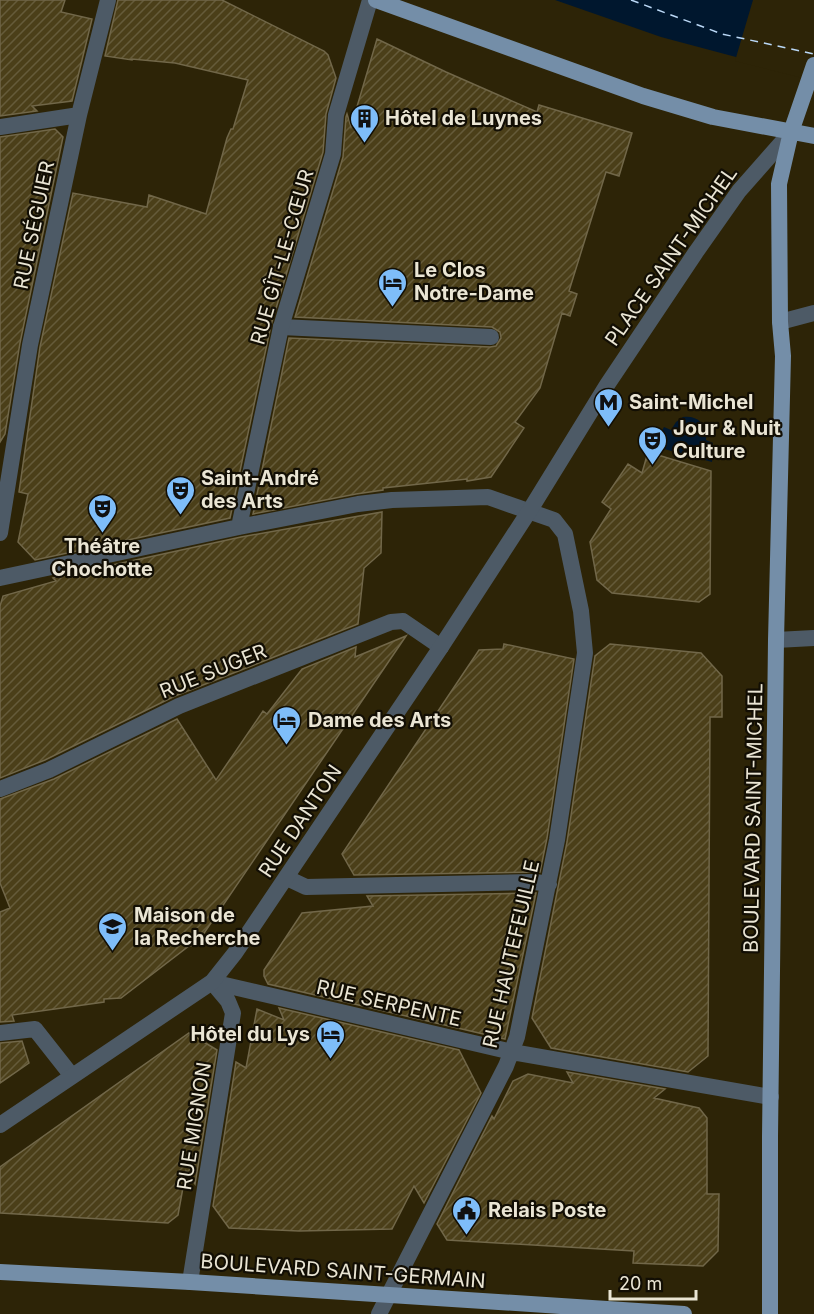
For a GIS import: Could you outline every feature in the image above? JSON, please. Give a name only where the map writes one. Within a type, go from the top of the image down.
[{"type":"main road","points":[[376,0],[644,96],[713,117],[814,136]]},
{"type":"main road","points":[[780,322],[779,184],[791,132],[814,65]]},
{"type":"main road","name":"BOULEVARD SAINT-MICHEL","points":[[770,1314],[776,640],[783,356],[780,322]]},
{"type":"main road","name":"BOULEVARD SAINT-GERMAIN","points":[[0,1272],[684,1314]]},
{"type":"street","name":"RUE SÉGUIER","points":[[0,533],[30,345],[79,116],[108,0]]},
{"type":"street","name":"RUE GÎT-LE-CŒUR","points":[[239,527],[281,327],[333,154],[336,115],[370,0]]},
{"type":"street","points":[[0,127],[79,116]]},
{"type":"street","name":"PLACE SAINT-MICHEL","points":[[441,647],[530,510],[607,385],[696,252],[739,190],[791,132]]},
{"type":"street","points":[[780,322],[814,314]]},
{"type":"street","points":[[281,327],[491,337]]},
{"type":"street","name":"RUE HAUTEFEUILLE","points":[[0,578],[239,527],[358,504],[392,500],[488,497],[554,520],[565,534],[581,610],[585,653],[549,884],[517,1037],[512,1052],[379,1314]]},
{"type":"street","name":"RUE SUGER","points":[[0,789],[49,770],[179,706],[391,622],[403,621],[441,647]]},
{"type":"street","points":[[776,640],[814,638]]},
{"type":"street","name":"RUE DANTON","points":[[0,1125],[212,982],[236,953],[441,647]]},
{"type":"street","points":[[287,878],[306,887],[534,882],[549,884]]},
{"type":"street","name":"RUE SERPENTE","points":[[212,982],[512,1052],[771,1097]]},
{"type":"street","name":"RUE MIGNON","points":[[190,1282],[233,1013],[228,1001],[212,982]]},
{"type":"street","points":[[0,1033],[35,1029],[72,1076]]},
{"type":"water","points":[[555,0],[814,0],[814,78],[661,37]]},
{"type":"water","points":[[683,417],[697,419],[704,426],[706,440],[713,443],[712,462],[653,446],[664,427],[671,430]]},
{"type":"pier","points":[[753,0],[814,0],[814,81],[735,61]]},
{"type":"building","points":[[0,0],[65,0],[61,12],[92,19],[72,101],[32,106],[37,111],[0,116]]},
{"type":"building","points":[[118,0],[222,0],[324,51],[328,55],[336,78],[326,114],[323,152],[271,325],[230,518],[35,560],[18,542],[28,494],[19,492],[40,347],[73,193],[147,207],[149,195],[206,214],[227,138],[233,129],[248,80],[175,63],[105,56]]},
{"type":"building","points":[[377,39],[537,112],[539,105],[632,133],[619,176],[606,172],[569,291],[577,294],[570,316],[562,313],[540,388],[515,422],[524,428],[491,477],[383,488],[383,490],[253,514],[289,338],[490,347],[496,346],[501,338],[500,332],[492,327],[295,317],[343,157],[346,117],[347,114],[351,127]]},
{"type":"building","points":[[55,129],[63,137],[20,343],[5,434],[0,442],[0,137]]},
{"type":"building","points":[[648,452],[711,471],[710,594],[699,602],[612,593],[597,580],[590,542],[611,509],[602,502],[628,464],[642,473]]},
{"type":"building","points":[[382,512],[381,553],[364,568],[358,624],[175,696],[45,760],[0,778],[0,606],[3,596],[56,581],[53,578],[241,537]]},
{"type":"building","points":[[406,636],[196,945],[189,946],[121,998],[12,1015],[14,1021],[0,1022],[0,912],[10,908],[0,883],[0,799],[54,779],[177,719],[216,780],[263,711],[267,714],[302,669],[356,647],[355,657]]},
{"type":"building","points":[[504,644],[574,659],[540,872],[354,875],[342,854],[479,650],[503,649]]},
{"type":"building","points":[[610,644],[701,653],[722,676],[722,717],[710,717],[708,1056],[688,1072],[551,1048],[532,1018],[567,842],[595,656]]},
{"type":"building","points":[[536,893],[505,1039],[268,984],[264,976],[264,970],[302,913],[373,906],[367,896]]},
{"type":"building","points":[[279,1008],[459,1050],[481,1093],[424,1203],[414,1186],[392,1229],[299,1231],[229,1228],[213,1206],[236,1062],[246,1068],[257,1009],[284,1020]]},
{"type":"building","points":[[189,1033],[217,1050],[195,1184],[186,1171],[178,1215],[168,1223],[0,1213],[0,1167]]},
{"type":"building","points":[[22,1041],[29,1063],[0,1083],[0,1043]]},
{"type":"building","points":[[567,1072],[665,1089],[654,1098],[699,1108],[707,1118],[707,1194],[719,1194],[718,1251],[703,1266],[633,1263],[634,1251],[447,1240],[437,1224],[492,1116],[494,1119],[513,1081],[528,1074],[573,1083]]},
{"type":"ferry route","points":[[631,0],[722,34],[814,54]]},
{"type":"place","name":"Hôtel de Luynes","points":[[364,144]]},
{"type":"place","name":"Le Clos Notre-Dame","points":[[393,308]]},
{"type":"place","name":"Saint-Michel","points":[[608,428]]},
{"type":"place","name":"Jour & Nuit Culture","points":[[652,466]]},
{"type":"place","name":"Saint-André des Arts","points":[[180,516]]},
{"type":"place","name":"Théâtre Chochotte","points":[[102,534]]},
{"type":"place","name":"Dame des Arts","points":[[287,746]]},
{"type":"place","name":"Maison de la Recherche","points":[[113,952]]},
{"type":"place","name":"Hôtel du Lys","points":[[331,1060]]},
{"type":"place","name":"Relais Poste","points":[[467,1236]]}]
